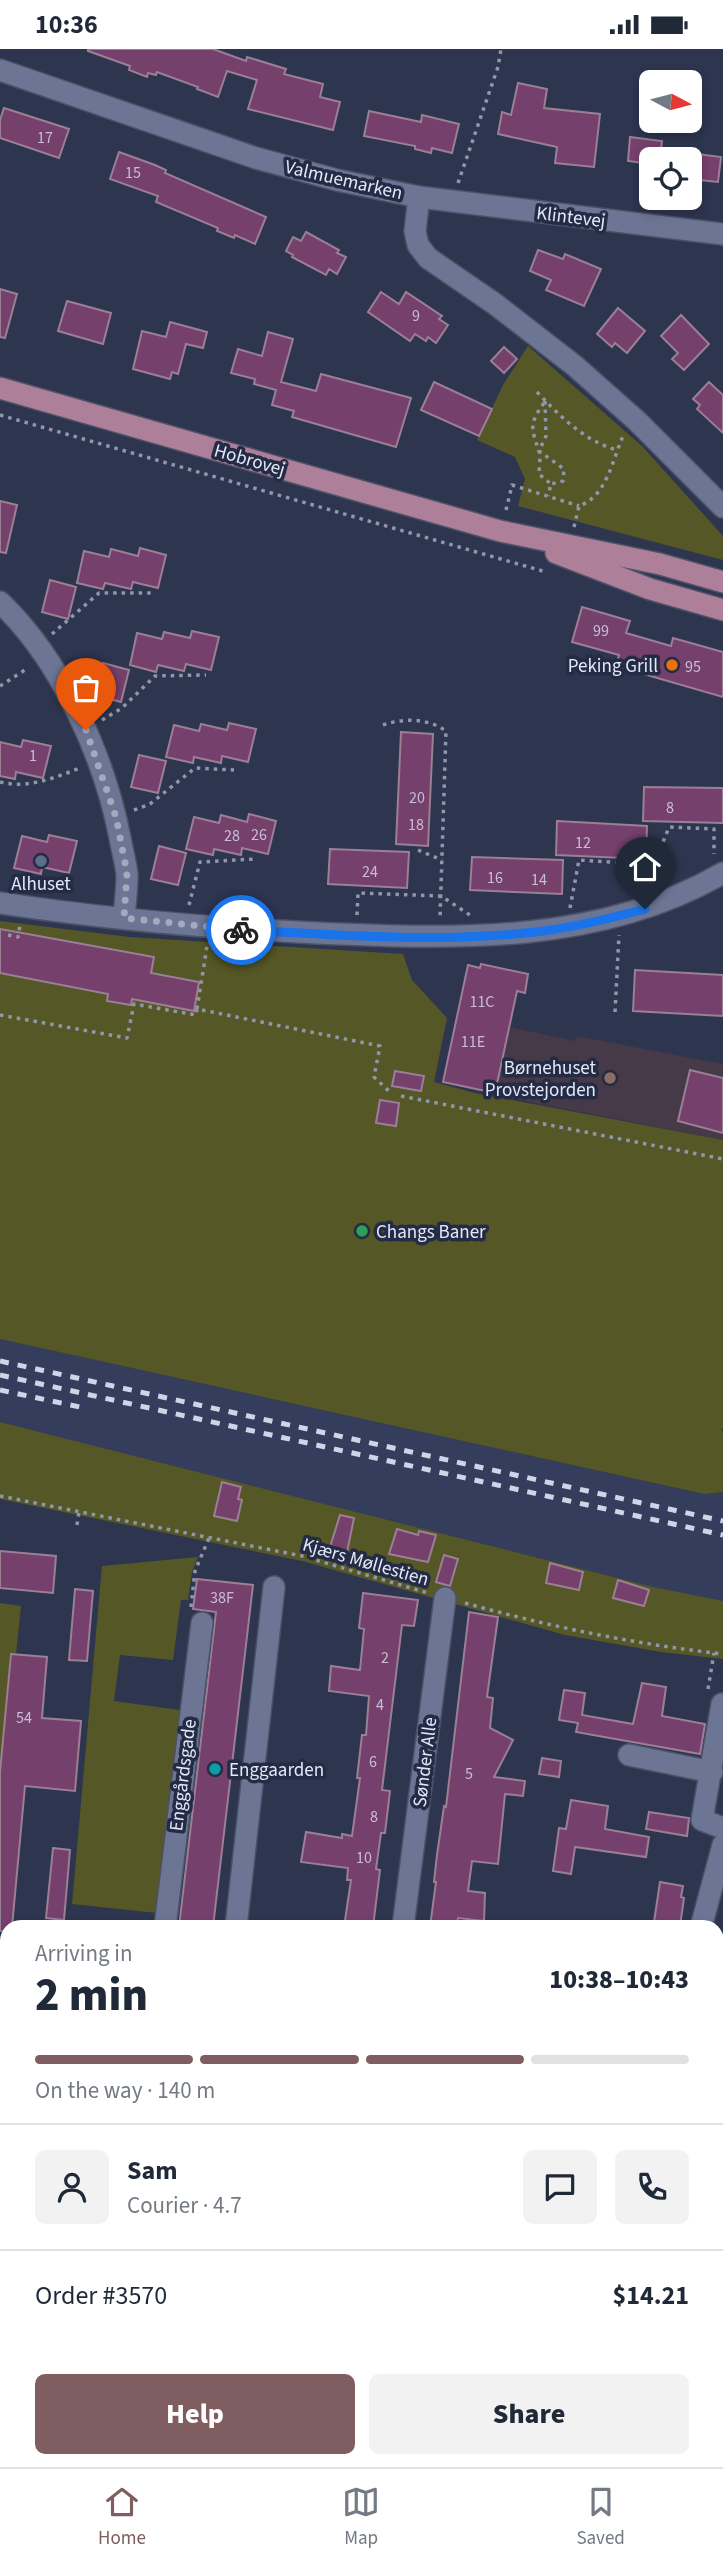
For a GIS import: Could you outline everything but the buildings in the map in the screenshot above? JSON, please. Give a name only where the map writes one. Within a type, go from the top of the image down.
[{"type":"main road","name":"Hobrovej","points":[[0,388],[500,531],[660,563],[723,582]]},
{"type":"main road","name":"Hobrovej","points":[[500,531],[650,589],[723,610]]},
{"type":"street","name":"Valmuemarken","points":[[0,70],[256,158],[337,180],[419,197],[415,231],[418,245],[428,258],[495,304],[575,366],[631,415],[723,507]]},
{"type":"street","name":"Klintevej","points":[[419,197],[723,234]]},
{"type":"street","points":[[0,601],[41,652],[86,730],[98,760],[116,817],[127,873],[124,918]]},
{"type":"street","points":[[0,904],[210,927],[439,937],[537,932],[620,916],[700,887],[718,876]]},
{"type":"street","points":[[237,1920],[274,1587]]},
{"type":"street","name":"Sønder Alle","points":[[405,1920],[445,1598]]},
{"type":"street","name":"Enggårdsgade","points":[[165,1920],[202,1623]]},
{"type":"street","points":[[722,1704],[702,1821],[723,1828]]},
{"type":"street","points":[[629,1755],[712,1772]]},
{"type":"street","points":[[703,1920],[723,1845]]},
{"type":"path","points":[[451,201],[498,67],[501,49]]},
{"type":"path","points":[[537,392],[597,445],[617,450]]},
{"type":"path","points":[[545,401],[534,418],[534,443],[539,451],[565,469],[563,481],[551,484]]},
{"type":"path","points":[[545,401],[546,436],[539,451],[539,474],[551,484]]},
{"type":"path","points":[[0,415],[555,574]]},
{"type":"path","points":[[506,510],[512,485],[579,506],[592,501],[601,491],[631,415]]},
{"type":"path","points":[[548,496],[551,484]]},
{"type":"path","points":[[576,520],[579,506]]},
{"type":"path","points":[[0,686],[41,652],[99,593],[153,593]]},
{"type":"path","points":[[86,730],[122,708],[155,676],[206,675]]},
{"type":"path","points":[[383,725],[397,720],[434,723],[446,731],[439,937]]},
{"type":"path","points":[[0,782],[13,785],[45,781],[98,760]]},
{"type":"path","points":[[116,817],[149,804],[195,768],[234,769]]},
{"type":"path","points":[[567,927],[579,860],[654,866],[669,827],[714,829],[718,876]]},
{"type":"path","points":[[418,850],[442,860]]},
{"type":"path","points":[[184,924],[200,862],[255,859]]},
{"type":"path","points":[[356,935],[358,893],[441,896]]},
{"type":"path","points":[[615,1011],[620,916]]},
{"type":"path","points":[[0,1015],[127,1038],[134,1004],[196,1015],[210,927]]},
{"type":"path","points":[[197,1009],[380,1046],[374,1077],[390,1093]]},
{"type":"path","points":[[401,1096],[723,1159]]},
{"type":"path","name":"Kjærs Møllestien","points":[[0,1496],[302,1556],[534,1623],[610,1639],[723,1654]]},
{"type":"path","points":[[77,1525],[79,1512]]},
{"type":"path","points":[[202,1623],[190,1615],[194,1577],[209,1538]]},
{"type":"shaded area","points":[[528,346],[642,446],[723,536],[723,560],[518,506],[525,479],[515,457],[477,440],[503,385]]},
{"type":"shaded area","name":"Changs Baner","points":[[0,921],[129,937],[403,954],[412,980],[447,1018],[434,1082],[475,1093],[723,1140],[723,1492],[704,1494],[0,1339]]},
{"type":"shaded area","name":"Børnehuset Provstejorden","points":[[509,1027],[575,1041],[577,1036],[723,1064],[723,1140],[494,1095]]},
{"type":"shaded area","points":[[0,1339],[704,1494],[723,1492],[723,1601],[653,1587],[0,1422]]},
{"type":"shaded area","points":[[0,1422],[653,1587],[723,1601],[723,1659],[661,1652],[565,1635],[302,1561],[0,1499]]},
{"type":"shaded area","points":[[198,1557],[192,1572],[188,1600],[181,1600],[173,1660],[120,1655],[114,1701],[180,1710],[157,1913],[72,1904],[102,1566]]},
{"type":"shaded area","points":[[0,1603],[21,1606],[16,1654],[10,1654],[0,1772]]},
{"type":"railway","points":[[0,1361],[723,1521]]},
{"type":"railway","points":[[0,1375],[723,1535]]},
{"type":"railway","points":[[0,1390],[80,1407]]},
{"type":"way so far","points":[[86,730],[116,817],[127,873],[124,918],[241,930]]},
{"type":"place","name":"Peking Grill","points":[[672,665]]},
{"type":"place","name":"Alhuset","points":[[41,861]]},
{"type":"place","name":"Børnehuset Provstejorden","points":[[610,1078]]},
{"type":"place","name":"Changs Baner","points":[[362,1231]]},
{"type":"place","name":"Enggaarden","points":[[215,1769]]},
{"type":"route","points":[[241,930],[428,937],[485,936],[537,932],[592,923],[645,909]]}]
